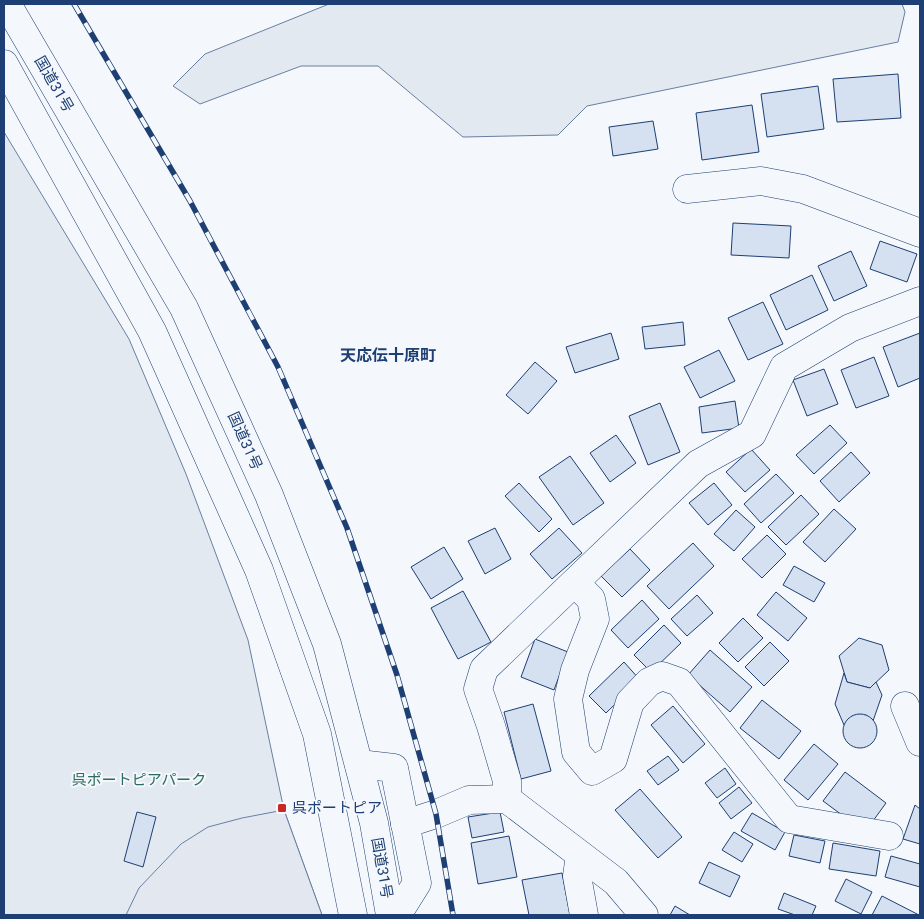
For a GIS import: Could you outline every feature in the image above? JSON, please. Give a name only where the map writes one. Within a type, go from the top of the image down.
[{"type":"main road","name":"国道31号","points":[[7,4],[184,308],[269,495],[324,634],[374,823],[390,915]]},
{"type":"main road","points":[[4,64],[152,331],[258,570],[316,734],[353,915]]},
{"type":"main road","points":[[687,189],[761,180],[803,189],[920,233]]},
{"type":"main road","points":[[507,800],[507,782],[478,689],[484,669],[698,464],[752,434],[784,367],[850,328],[920,301]]},
{"type":"main road","points":[[575,582],[591,599],[595,619],[575,670],[568,699],[576,752],[592,771],[613,760],[630,702],[649,682],[662,676],[679,682],[789,818],[889,836]]},
{"type":"main road","points":[[905,706],[920,742]]},
{"type":"main road","points":[[358,764],[394,768],[417,883],[397,915]]},
{"type":"main road","points":[[405,824],[436,814],[469,800],[507,800],[616,882],[644,915]]},
{"type":"main road","points":[[580,855],[577,876],[584,915]]},
{"type":"green space","points":[[329,4],[902,4],[905,12],[898,42],[587,106],[558,135],[463,137],[378,66],[301,66],[200,104],[173,86],[205,54]]},
{"type":"green space","name":"呉ポートピアパーク","points":[[4,132],[129,339],[186,474],[248,640],[284,810],[322,915],[4,915]]},
{"type":"shaded area","points":[[284,810],[322,915],[126,915],[139,888],[181,844],[208,827]]},
{"type":"building","points":[[898,74],[901,118],[837,122],[833,79]]},
{"type":"building","points":[[818,86],[824,129],[767,137],[761,94]]},
{"type":"building","points":[[752,105],[759,152],[702,160],[696,113]]},
{"type":"building","points":[[653,121],[658,149],[613,156],[609,127]]},
{"type":"building","points":[[733,223],[791,226],[789,258],[731,255]]},
{"type":"building","points":[[880,241],[917,254],[907,282],[870,269]]},
{"type":"building","points":[[851,251],[867,286],[834,301],[818,266]]},
{"type":"building","points":[[812,275],[828,310],[786,330],[770,295]]},
{"type":"building","points":[[763,302],[783,344],[748,360],[728,318]]},
{"type":"building","points":[[683,322],[685,345],[645,349],[642,327]]},
{"type":"building","points":[[611,333],[619,359],[575,373],[566,347]]},
{"type":"building","points":[[920,333],[920,378],[898,387],[883,347]]},
{"type":"building","points":[[719,350],[735,381],[700,398],[684,367]]},
{"type":"building","points":[[874,357],[889,396],[856,408],[841,370]]},
{"type":"building","points":[[535,362],[557,381],[528,414],[506,395]]},
{"type":"building","points":[[824,369],[838,404],[807,416],[793,380]]},
{"type":"building","points":[[735,401],[739,428],[702,433],[699,407]]},
{"type":"building","points":[[660,403],[680,452],[648,465],[629,416]]},
{"type":"building","points":[[830,425],[847,443],[814,474],[796,455]]},
{"type":"building","points":[[616,435],[636,463],[610,482],[590,453]]},
{"type":"building","points":[[751,449],[770,470],[745,492],[726,472]]},
{"type":"building","points":[[851,452],[870,473],[839,502],[820,481]]},
{"type":"building","points":[[570,456],[604,503],[573,525],[539,477]]},
{"type":"building","points":[[776,474],[794,493],[761,523],[744,504]]},
{"type":"building","points":[[519,483],[552,519],[539,532],[505,496]]},
{"type":"building","points":[[714,483],[732,505],[708,525],[689,503]]},
{"type":"building","points":[[801,495],[819,514],[786,545],[768,527]]},
{"type":"building","points":[[834,509],[856,529],[825,562],[803,542]]},
{"type":"building","points":[[736,510],[755,527],[734,551],[714,534]]},
{"type":"building","points":[[495,528],[511,559],[485,574],[468,541]]},
{"type":"building","points":[[559,528],[582,553],[552,579],[530,554]]},
{"type":"building","points":[[767,535],[786,554],[762,578],[742,559]]},
{"type":"building","points":[[693,543],[714,566],[669,609],[647,586]]},
{"type":"building","points":[[444,547],[463,579],[431,599],[411,567]]},
{"type":"building","points":[[630,549],[650,570],[622,597],[601,576]]},
{"type":"building","points":[[794,566],[825,583],[814,602],[783,585]]},
{"type":"building","points":[[463,591],[491,642],[458,659],[431,608]]},
{"type":"building","points":[[776,592],[807,618],[788,641],[757,615]]},
{"type":"building","points":[[697,595],[713,613],[687,636],[671,619]]},
{"type":"building","points":[[642,600],[659,619],[628,648],[611,630]]},
{"type":"building","points":[[743,618],[763,638],[738,662],[719,643]]},
{"type":"building","points":[[664,625],[681,643],[651,672],[634,655]]},
{"type":"building","points":[[859,638],[882,645],[889,670],[870,688],[847,682],[839,656]]},
{"type":"building","points":[[535,639],[568,652],[554,690],[521,677]]},
{"type":"building","points":[[770,642],[789,661],[764,686],[745,667]]},
{"type":"building","points":[[710,650],[752,687],[730,712],[688,675]]},
{"type":"building","points":[[624,662],[640,680],[606,713],[589,696]]},
{"type":"building","points":[[844,673],[847,682],[870,688],[876,682],[882,695],[873,721],[866,715],[852,716],[844,725],[835,704]]},
{"type":"building","points":[[762,700],[801,731],[779,759],[740,728]]},
{"type":"building","points":[[533,704],[551,771],[521,779],[504,712]]},
{"type":"building","points":[[673,706],[705,744],[683,763],[651,725]]},
{"type":"building","points":[[860,714],[872,719],[877,731],[872,743],[860,748],[848,743],[843,731],[848,719]]},
{"type":"building","points":[[814,744],[838,764],[808,800],[784,780]]},
{"type":"building","points":[[668,756],[679,770],[658,785],[647,771]]},
{"type":"building","points":[[725,768],[736,784],[717,798],[705,783]]},
{"type":"building","points":[[845,772],[886,803],[865,832],[823,801]]},
{"type":"building","points":[[739,787],[752,803],[731,819],[719,803]]},
{"type":"building","points":[[640,789],[682,837],[658,858],[615,810]]},
{"type":"building","points":[[915,805],[920,809],[920,844],[903,839]]},
{"type":"building","points":[[137,812],[156,817],[143,867],[124,861]]},
{"type":"building","points":[[500,812],[504,832],[472,838],[468,817]]},
{"type":"building","points":[[752,813],[785,832],[775,850],[741,831]]},
{"type":"building","points":[[734,832],[753,844],[742,862],[722,850]]},
{"type":"building","points":[[794,835],[825,841],[820,863],[789,856]]},
{"type":"building","points":[[509,836],[517,877],[478,884],[471,843]]},
{"type":"building","points":[[833,843],[880,851],[876,876],[829,869]]},
{"type":"building","points":[[891,856],[920,864],[920,887],[885,877]]},
{"type":"building","points":[[709,862],[740,876],[730,897],[699,883]]},
{"type":"building","points":[[562,873],[570,915],[529,915],[522,880]]},
{"type":"building","points":[[846,879],[872,892],[861,914],[835,901]]},
{"type":"building","points":[[784,893],[816,906],[812,915],[795,915],[778,909]]},
{"type":"building","points":[[882,896],[919,915],[872,915]]},
{"type":"building","points":[[675,906],[690,915],[670,915]]},
{"type":"railway","points":[[74,4],[190,201],[278,367],[347,528],[397,675],[436,814],[453,915]]},
{"type":"place","name":"呉ポートピア","points":[[282,808]]},
{"type":"district","name":"天応伝十原町","points":[[388,355]]}]
